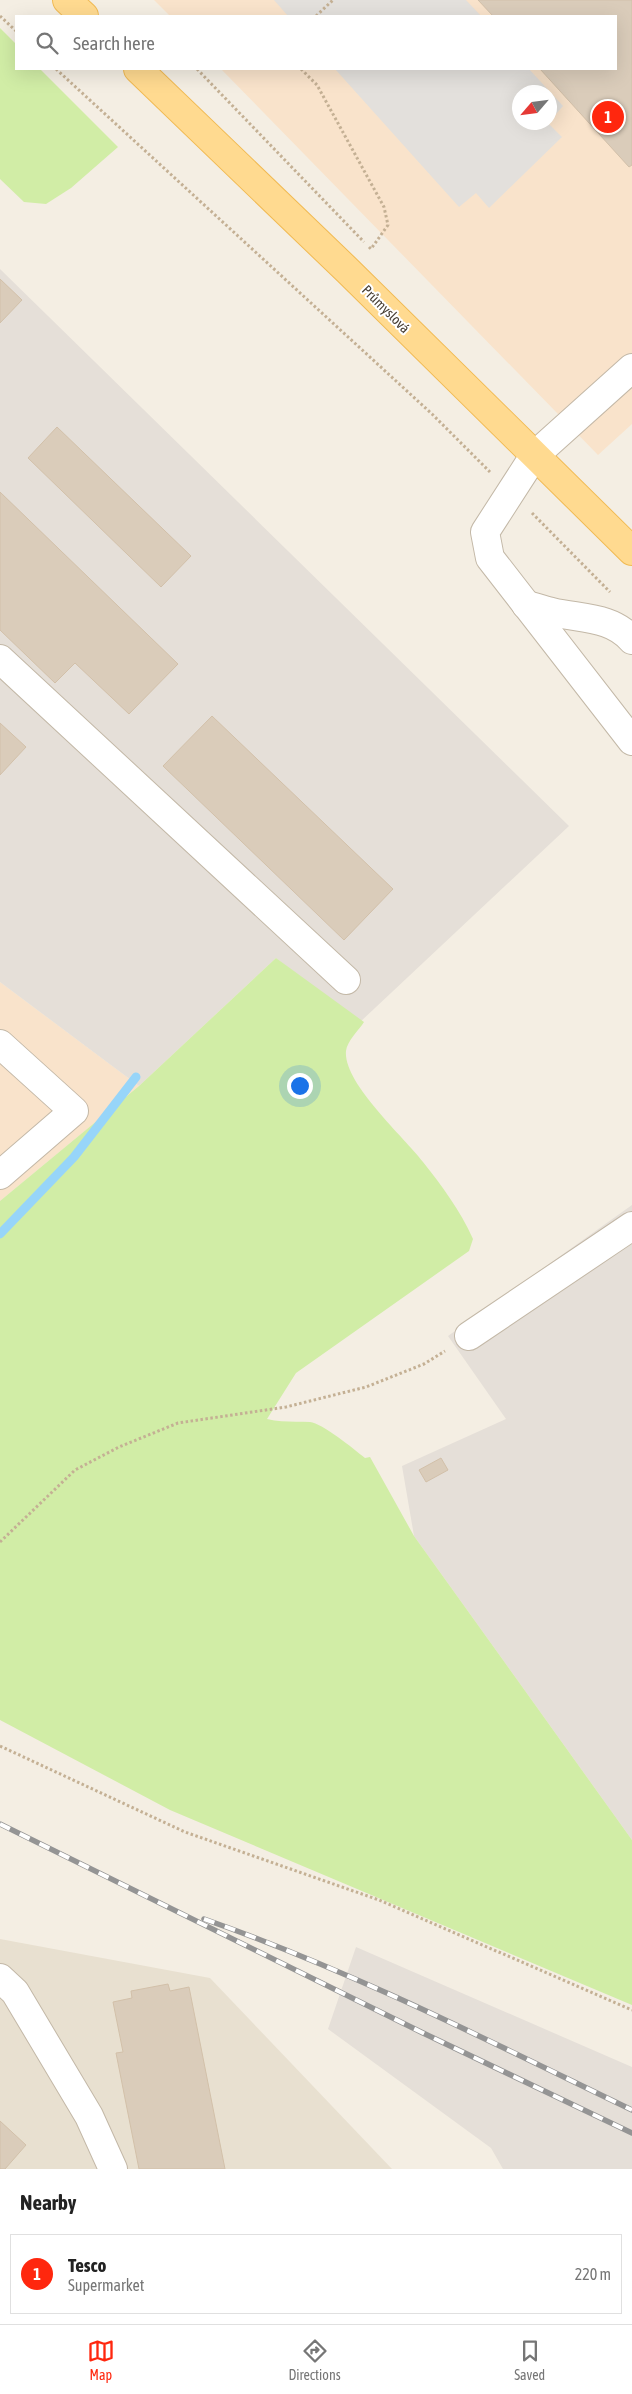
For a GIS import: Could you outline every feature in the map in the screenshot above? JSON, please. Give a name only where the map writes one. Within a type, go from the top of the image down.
[{"type":"main road","points":[[67,0],[83,15]]},
{"type":"main road","name":"Průmyslová","points":[[139,70],[348,271],[632,551]]},
{"type":"street","points":[[632,368],[534,456],[485,532],[490,558],[632,741]]},
{"type":"street","points":[[526,605],[553,613],[595,619],[624,630],[632,640]]},
{"type":"street","points":[[0,659],[346,980]]},
{"type":"street","points":[[0,1044],[74,1112],[0,1175]]},
{"type":"street","points":[[469,1336],[632,1226]]},
{"type":"street","points":[[0,1978],[15,1992],[89,2116],[114,2169]]},
{"type":"path","points":[[317,15],[333,0]]},
{"type":"path","points":[[0,16],[15,30]]},
{"type":"path","points":[[57,70],[432,414],[612,593]]},
{"type":"path","points":[[198,70],[371,249],[388,225],[384,207],[317,86],[302,70]]},
{"type":"path","points":[[0,1542],[75,1470],[119,1448],[178,1423],[286,1407],[366,1388],[424,1364],[469,1336]]},
{"type":"path","points":[[0,1746],[185,1832],[379,1900],[632,2010]]},
{"type":"shaded area","points":[[154,0],[632,0],[632,424],[598,455],[222,70],[617,70],[617,15],[169,15]]},
{"type":"shaded area","points":[[274,0],[466,0],[480,15],[287,15]]},
{"type":"shaded area","points":[[336,70],[530,70],[544,85],[512,85],[512,130],[555,130],[562,137],[489,208],[476,193],[459,207]]},
{"type":"shaded area","points":[[557,99],[563,106],[557,113]]},
{"type":"shaded area","points":[[0,269],[569,826],[359,1023],[276,958],[139,1086],[0,982]]},
{"type":"shaded area","points":[[0,982],[139,1086],[0,1201]]},
{"type":"shaded area","points":[[632,1205],[632,1840],[414,1536],[402,1466],[506,1419],[448,1336]]},
{"type":"shaded area","points":[[0,1939],[210,1978],[392,2169],[0,2169]]},
{"type":"shaded area","points":[[356,1947],[632,2067],[632,2169],[503,2169],[491,2148],[328,2029]]},
{"type":"green space","points":[[0,28],[15,43],[15,70],[41,70],[118,147],[71,188],[46,204],[24,202],[0,179]]},
{"type":"green space","points":[[276,958],[364,1022],[351,1040],[346,1051],[348,1064],[354,1078],[376,1109],[437,1180],[456,1208],[473,1239],[469,1251],[296,1373],[267,1419],[315,1423],[338,1437],[365,1458],[370,1457],[414,1536],[632,1840],[632,2005],[170,1810],[0,1720],[0,1201],[139,1086]]},
{"type":"building","points":[[478,0],[632,0],[632,165],[629,167],[557,88],[557,85],[555,85],[541,70],[617,70],[617,15],[492,15]]},
{"type":"building","points":[[0,279],[22,300],[0,323]]},
{"type":"building","points":[[57,427],[191,556],[161,587],[28,458]]},
{"type":"building","points":[[0,492],[178,664],[129,714],[75,663],[55,683],[0,630]]},
{"type":"building","points":[[212,716],[393,889],[344,940],[163,766]]},
{"type":"building","points":[[0,723],[26,747],[0,775]]},
{"type":"building","points":[[441,1458],[448,1470],[426,1482],[419,1470]]},
{"type":"building","points":[[168,1984],[170,1991],[189,1987],[225,2169],[139,2169],[116,2053],[123,2052],[113,2002],[132,1998],[131,1991]]},
{"type":"building","points":[[0,2121],[26,2145],[5,2169],[0,2169]]},
{"type":"waterway","points":[[0,1234],[74,1157],[136,1077]]},
{"type":"railway","points":[[0,1824],[421,2032],[632,2133]]},
{"type":"railway","points":[[204,1919],[313,1961],[421,2008],[632,2110]]},
{"type":"place","name":"Tesco","points":[[608,117]]}]
